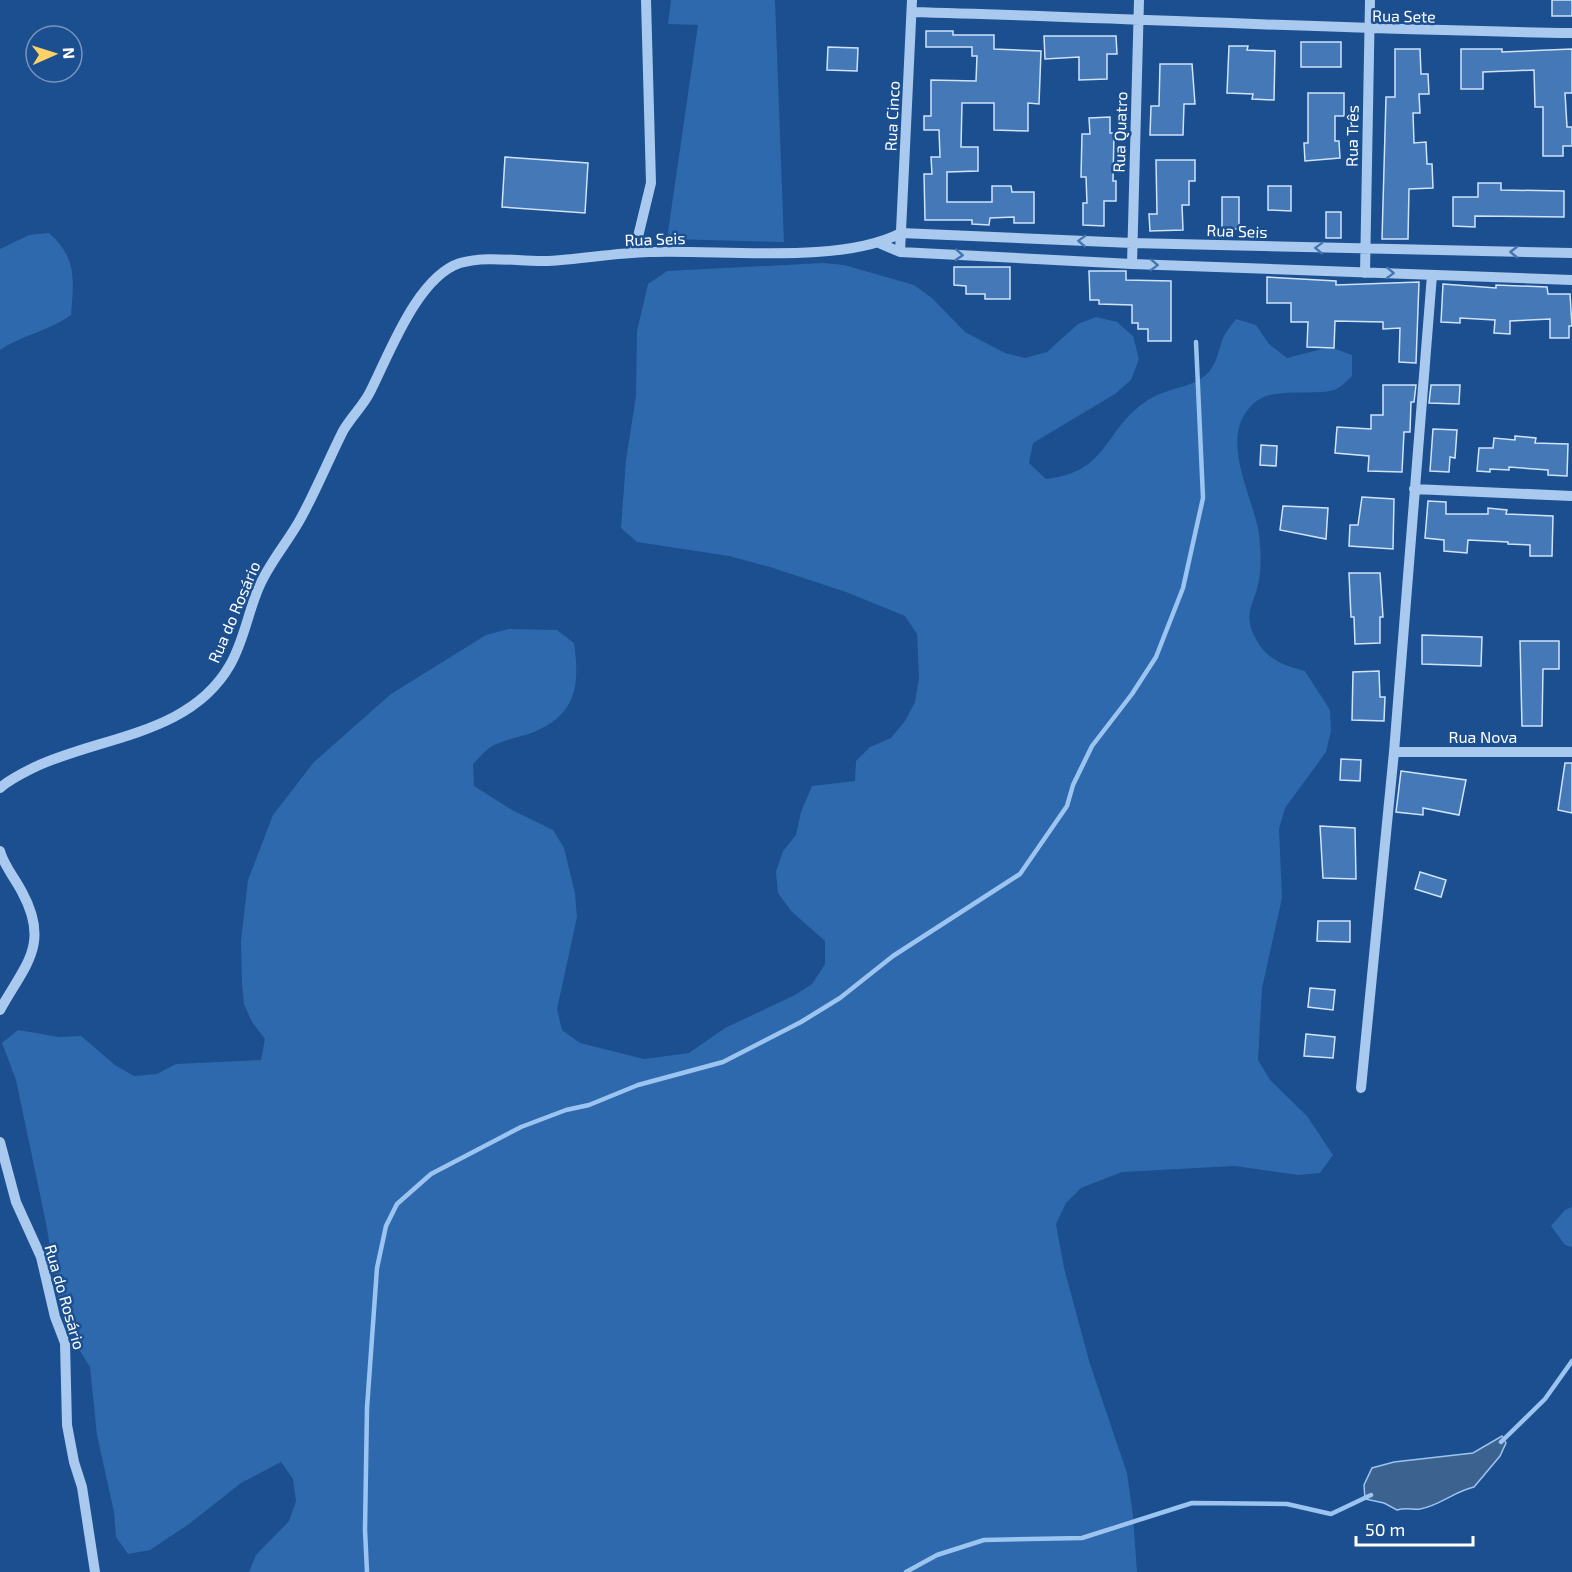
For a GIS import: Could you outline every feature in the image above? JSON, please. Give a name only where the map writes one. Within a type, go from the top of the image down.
[{"type":"street","points":[[634,253],[651,183],[646,0]]},
{"type":"street","name":"Rua Cinco","points":[[900,252],[912,0]]},
{"type":"street","name":"Rua Quatro","points":[[1132,264],[1139,0]]},
{"type":"street","name":"Rua Três","points":[[1365,273],[1370,0]]},
{"type":"street","name":"Rua Sete","points":[[912,12],[1138,18],[1369,30],[1572,33]]},
{"type":"street","points":[[881,244],[901,233]]},
{"type":"street","name":"Rua Seis","points":[[901,233],[1132,243],[1572,253]]},
{"type":"street","points":[[881,244],[900,252],[1132,264],[1572,280]]},
{"type":"street","name":"Rua Seis","points":[[435,279],[457,264],[475,260],[546,261],[634,253],[758,253],[833,250],[881,244]]},
{"type":"street","points":[[1361,1088],[1394,752],[1432,275]]},
{"type":"street","name":"Rua do Rosário","points":[[0,788],[19,775],[60,755],[166,722],[209,691],[220,679],[238,648],[259,587],[271,561],[302,515],[345,428],[366,399],[406,316],[435,279]]},
{"type":"street","points":[[1414,489],[1572,496]]},
{"type":"street","name":"Rua Nova","points":[[1394,752],[1572,752]]},
{"type":"street","points":[[0,851],[3,861],[24,894],[34,927],[35,943],[31,960],[0,1010]]},
{"type":"street","name":"Rua do Rosário","points":[[0,1142],[16,1202],[41,1257],[55,1317],[65,1343],[67,1425],[74,1462],[82,1487],[95,1572]]},
{"type":"shaded area","points":[[671,0],[775,0],[784,242],[667,239],[698,25],[668,24]]},
{"type":"shaded area","points":[[49,233],[65,251],[72,270],[71,315],[0,350],[0,249],[29,235]]},
{"type":"shaded area","points":[[823,263],[844,265],[914,285],[932,298],[965,332],[1005,353],[1025,358],[1047,352],[1078,324],[1096,317],[1117,322],[1133,336],[1139,359],[1131,380],[1115,394],[1033,443],[1029,463],[1046,479],[1067,475],[1083,468],[1095,459],[1133,411],[1155,396],[1192,383],[1206,375],[1215,362],[1224,335],[1236,319],[1256,325],[1269,344],[1287,358],[1330,347],[1352,355],[1352,376],[1341,386],[1324,392],[1279,393],[1258,400],[1250,407],[1241,421],[1238,436],[1241,470],[1256,520],[1260,547],[1260,576],[1250,610],[1251,627],[1257,641],[1273,659],[1305,671],[1330,710],[1331,731],[1326,752],[1285,808],[1279,829],[1282,898],[1262,988],[1258,1060],[1270,1080],[1307,1116],[1333,1155],[1320,1173],[1298,1175],[1235,1166],[1122,1172],[1081,1188],[1066,1203],[1056,1224],[1064,1268],[1090,1364],[1127,1473],[1137,1572],[249,1572],[256,1555],[289,1521],[296,1501],[293,1479],[281,1462],[241,1483],[189,1524],[150,1550],[128,1554],[116,1537],[114,1512],[97,1435],[90,1367],[67,1330],[60,1308],[46,1223],[16,1080],[2,1043],[18,1030],[59,1037],[81,1036],[115,1065],[134,1076],[157,1074],[176,1064],[261,1060],[265,1039],[252,1022],[244,1004],[241,941],[248,880],[273,815],[314,762],[391,694],[486,635],[509,629],[557,630],[574,643],[576,658],[572,696],[567,707],[559,716],[534,732],[494,745],[473,764],[474,786],[512,810],[553,830],[564,848],[575,893],[577,917],[557,1009],[562,1030],[580,1043],[644,1059],[689,1053],[725,1028],[795,995],[812,984],[825,964],[825,941],[791,911],[778,893],[776,872],[783,851],[796,835],[801,812],[812,786],[855,781],[856,761],[870,747],[891,738],[905,721],[915,702],[919,678],[917,634],[905,616],[846,592],[729,556],[637,542],[621,528],[626,460],[636,396],[637,331],[648,284],[667,271]]},
{"type":"shaded area","points":[[1572,1207],[1572,1247],[1565,1245],[1551,1226],[1565,1210]]},
{"type":"shaded area","points":[[1502,1436],[1506,1443],[1500,1456],[1474,1487],[1420,1509],[1397,1510],[1384,1503],[1365,1499],[1364,1485],[1372,1468],[1394,1462],[1473,1453]]},
{"type":"building","points":[[1552,0],[1572,0],[1572,16],[1552,16]]},
{"type":"building","points":[[926,31],[953,31],[953,35],[994,35],[994,49],[1041,51],[1039,104],[1028,103],[1028,131],[994,130],[994,103],[962,103],[961,147],[978,147],[978,171],[947,172],[947,202],[992,202],[992,186],[1011,186],[1012,192],[1034,192],[1034,223],[1014,223],[1014,217],[990,218],[989,225],[972,224],[972,220],[925,220],[924,174],[932,174],[931,157],[940,157],[939,130],[924,130],[924,116],[931,116],[931,80],[976,81],[977,56],[972,56],[972,47],[926,47]]},
{"type":"building","points":[[1044,36],[1116,36],[1117,54],[1107,54],[1107,79],[1079,80],[1079,57],[1045,59]]},
{"type":"building","points":[[1301,42],[1341,42],[1341,67],[1301,67]]},
{"type":"building","points":[[1229,46],[1248,46],[1247,50],[1275,51],[1274,100],[1252,99],[1253,94],[1227,93]]},
{"type":"building","points":[[828,47],[858,48],[857,71],[827,70]]},
{"type":"building","points":[[1395,49],[1420,49],[1421,74],[1428,74],[1429,94],[1419,94],[1420,113],[1413,113],[1414,143],[1426,142],[1427,164],[1432,164],[1433,188],[1409,189],[1408,239],[1382,239],[1386,97],[1395,97]]},
{"type":"building","points":[[1461,49],[1502,49],[1502,52],[1572,49],[1572,93],[1565,93],[1567,127],[1572,127],[1572,146],[1563,146],[1563,156],[1543,156],[1543,107],[1535,107],[1534,70],[1483,72],[1483,89],[1461,89]]},
{"type":"building","points":[[1160,64],[1192,64],[1195,104],[1184,104],[1183,135],[1150,135],[1151,106],[1159,106]]},
{"type":"building","points":[[1308,93],[1344,93],[1344,116],[1335,116],[1335,141],[1339,141],[1340,158],[1305,161],[1304,143],[1308,143]]},
{"type":"building","points":[[1110,117],[1110,133],[1114,133],[1113,181],[1116,181],[1116,201],[1104,201],[1104,226],[1083,225],[1083,203],[1087,203],[1086,177],[1081,177],[1082,134],[1090,134],[1089,118]]},
{"type":"building","points":[[505,157],[588,163],[585,213],[502,207]]},
{"type":"building","points":[[1156,160],[1195,160],[1195,181],[1189,181],[1189,205],[1182,205],[1183,230],[1150,231],[1149,214],[1157,214]]},
{"type":"building","points":[[1478,183],[1501,183],[1501,190],[1564,191],[1564,217],[1475,216],[1475,227],[1453,226],[1453,197],[1478,197]]},
{"type":"building","points":[[1268,186],[1291,186],[1291,211],[1268,210]]},
{"type":"building","points":[[1222,197],[1239,197],[1239,229],[1222,229]]},
{"type":"building","points":[[1326,212],[1341,212],[1341,238],[1326,238]]},
{"type":"building","points":[[954,267],[1010,267],[1010,299],[985,299],[985,294],[966,294],[966,286],[954,285]]},
{"type":"building","points":[[1089,271],[1126,271],[1126,280],[1171,281],[1171,341],[1148,341],[1148,329],[1138,329],[1138,323],[1132,323],[1132,305],[1099,304],[1099,300],[1090,300]]},
{"type":"building","points":[[1267,277],[1336,281],[1336,285],[1419,282],[1416,363],[1399,362],[1400,328],[1383,329],[1383,322],[1335,321],[1334,348],[1307,347],[1308,322],[1291,322],[1291,303],[1267,303]]},
{"type":"building","points":[[1443,284],[1496,288],[1496,285],[1547,287],[1548,294],[1570,294],[1572,326],[1569,326],[1569,338],[1550,338],[1550,319],[1510,321],[1510,334],[1494,333],[1495,320],[1460,318],[1460,323],[1441,322]]},
{"type":"building","points":[[1383,385],[1416,385],[1414,402],[1411,402],[1410,432],[1404,432],[1402,472],[1368,471],[1369,456],[1335,453],[1337,427],[1371,429],[1371,415],[1383,415]]},
{"type":"building","points":[[1431,385],[1460,385],[1459,404],[1429,403]]},
{"type":"building","points":[[1433,429],[1457,430],[1455,458],[1450,457],[1449,472],[1430,471]]},
{"type":"building","points":[[1515,436],[1536,438],[1535,443],[1568,444],[1567,476],[1548,475],[1548,470],[1509,467],[1509,470],[1477,471],[1479,448],[1493,448],[1494,438],[1515,440]]},
{"type":"building","points":[[1261,445],[1277,446],[1276,466],[1260,465]]},
{"type":"building","points":[[1362,497],[1394,499],[1393,549],[1349,546],[1350,525],[1358,525]]},
{"type":"building","points":[[1428,501],[1446,502],[1446,514],[1488,514],[1488,508],[1507,510],[1506,514],[1553,516],[1552,556],[1530,556],[1530,545],[1468,540],[1467,553],[1444,551],[1444,540],[1425,538]]},
{"type":"building","points":[[1283,506],[1328,508],[1326,539],[1280,530]]},
{"type":"building","points":[[1349,573],[1380,573],[1383,617],[1380,617],[1380,643],[1355,644]]},
{"type":"building","points":[[1422,635],[1482,637],[1481,666],[1422,664]]},
{"type":"building","points":[[1520,641],[1559,641],[1559,669],[1543,669],[1542,726],[1522,726]]},
{"type":"building","points":[[1379,671],[1380,697],[1385,697],[1384,721],[1352,720],[1353,672]]},
{"type":"building","points":[[1341,759],[1361,760],[1360,781],[1340,780]]},
{"type":"building","points":[[1565,763],[1572,763],[1572,813],[1558,810]]},
{"type":"building","points":[[1401,771],[1466,780],[1459,815],[1423,808],[1423,815],[1396,812]]},
{"type":"building","points":[[1320,826],[1355,828],[1356,879],[1323,878]]},
{"type":"building","points":[[1420,872],[1446,880],[1441,897],[1415,889]]},
{"type":"building","points":[[1318,921],[1350,921],[1350,942],[1317,941]]},
{"type":"building","points":[[1310,988],[1335,990],[1333,1010],[1308,1007]]},
{"type":"building","points":[[1306,1034],[1335,1037],[1333,1058],[1304,1056]]},
{"type":"waterway","points":[[367,1572],[365,1530],[367,1408],[377,1268],[386,1226],[397,1204],[431,1174],[521,1127],[566,1110],[589,1105],[638,1085],[723,1062],[801,1022],[840,998],[893,956],[1020,874],[1067,806],[1073,785],[1092,746],[1132,694],[1156,657],[1183,588],[1203,498],[1196,342]]},
{"type":"waterway","points":[[1501,1442],[1545,1399],[1572,1361]]},
{"type":"waterway","points":[[906,1572],[937,1555],[984,1540],[1082,1538],[1192,1503],[1287,1504],[1331,1514],[1371,1495]]}]
